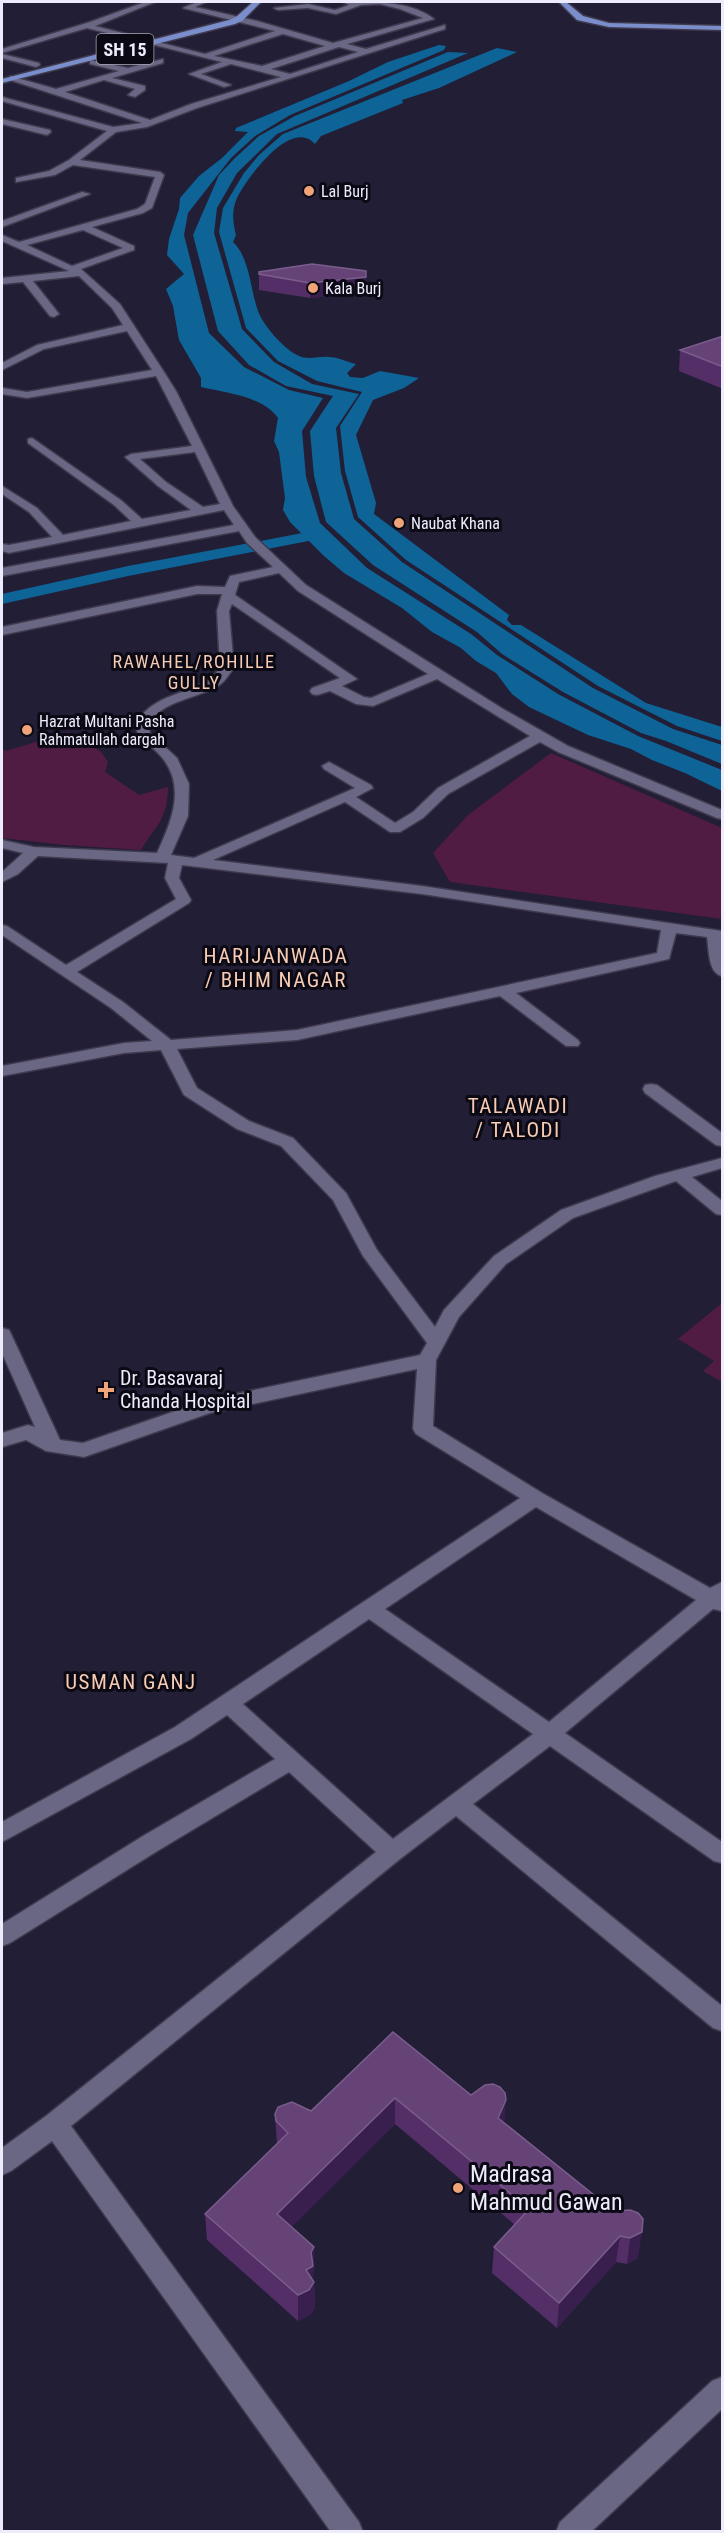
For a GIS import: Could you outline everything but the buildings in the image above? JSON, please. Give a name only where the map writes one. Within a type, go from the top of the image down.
[{"type":"main road","name":"SH 15","points":[[2,81],[247,17],[257,2]]},
{"type":"main road","points":[[561,2],[580,18],[596,22],[651,28],[723,26]]},
{"type":"main road","points":[[591,13],[604,20],[618,22],[694,27]]},
{"type":"main road","name":"SH 15","points":[[2,74],[140,40],[225,16],[247,17]]},
{"type":"street","points":[[2,51],[87,26],[151,2]]},
{"type":"street","points":[[202,2],[187,8],[238,19]]},
{"type":"street","points":[[268,12],[286,2]]},
{"type":"street","points":[[346,2],[358,4]]},
{"type":"street","points":[[262,69],[404,24],[430,19],[425,15],[375,2],[358,4],[336,12],[308,6],[278,8]]},
{"type":"street","points":[[398,7],[406,2]]},
{"type":"street","points":[[247,17],[258,17]]},
{"type":"street","points":[[247,17],[282,32],[364,51]]},
{"type":"street","points":[[87,26],[290,77]]},
{"type":"street","points":[[2,99],[113,130],[152,123],[194,106],[442,27]]},
{"type":"street","points":[[204,56],[282,32]]},
{"type":"street","points":[[243,44],[258,49]]},
{"type":"street","points":[[272,54],[294,59]]},
{"type":"street","points":[[2,56],[36,65]]},
{"type":"street","points":[[56,92],[106,79],[160,61]]},
{"type":"street","points":[[93,62],[131,71]]},
{"type":"street","points":[[227,85],[193,74],[230,62]]},
{"type":"street","points":[[13,78],[152,123]]},
{"type":"street","points":[[106,79],[142,88],[132,95]]},
{"type":"street","points":[[173,115],[189,115],[222,108]]},
{"type":"street","points":[[2,122],[47,132]]},
{"type":"street","points":[[19,180],[52,172],[72,162],[113,130]]},
{"type":"street","points":[[18,245],[145,209],[159,175],[72,162]]},
{"type":"street","points":[[2,224],[85,194]]},
{"type":"street","points":[[2,281],[76,271],[131,249],[84,227]]},
{"type":"street","points":[[2,238],[76,271],[116,306],[171,391],[227,506],[251,540],[302,588],[563,749],[723,814]]},
{"type":"street","points":[[26,279],[54,315]]},
{"type":"street","points":[[2,367],[41,347],[129,327]]},
{"type":"street","points":[[2,392],[27,395],[159,372]]},
{"type":"street","points":[[32,441],[118,503],[139,523]]},
{"type":"street","points":[[199,448],[131,457],[162,484],[201,511]]},
{"type":"street","points":[[2,489],[33,510],[60,539]]},
{"type":"street","points":[[2,547],[9,549],[227,506]]},
{"type":"street","points":[[2,572],[242,527]]},
{"type":"street","points":[[67,971],[184,900],[172,878],[169,859],[181,816],[182,784],[170,758],[144,734],[141,724],[146,713],[176,696],[216,682],[227,669],[222,611],[234,579],[279,566]]},
{"type":"street","points":[[2,631],[197,590],[229,594],[350,678],[317,691]]},
{"type":"street","points":[[331,686],[361,701],[372,702],[439,674]]},
{"type":"street","points":[[346,797],[395,829],[418,815],[443,791],[540,736]]},
{"type":"street","points":[[196,862],[366,788],[329,766]]},
{"type":"street","points":[[2,844],[34,851],[169,859],[422,890],[718,934],[720,969],[723,971]]},
{"type":"street","points":[[2,878],[34,851]]},
{"type":"street","points":[[2,1071],[124,1047],[297,1035],[504,991],[664,956],[669,927]]},
{"type":"street","points":[[2,929],[117,1005],[166,1044],[190,1091],[243,1125],[287,1142],[340,1197],[369,1252],[432,1351]]},
{"type":"street","points":[[504,991],[572,1043]]},
{"type":"street","points":[[651,1089],[723,1141]]},
{"type":"street","points":[[2,2163],[55,2124],[392,1852],[548,1735],[719,1597],[535,1498],[423,1429],[432,1351],[451,1314],[500,1260],[567,1214],[679,1175],[723,1163]]},
{"type":"street","points":[[679,1175],[723,1210]]},
{"type":"street","points":[[2,1334],[53,1446]]},
{"type":"street","points":[[2,1440],[28,1432],[53,1446],[84,1450],[207,1407],[432,1351]]},
{"type":"street","points":[[2,1833],[183,1733],[535,1498]]},
{"type":"street","points":[[369,1609],[723,1854]]},
{"type":"street","points":[[228,1703],[392,1852]]},
{"type":"street","points":[[2,1936],[151,1843],[291,1760]]},
{"type":"street","points":[[456,1803],[723,2020]]},
{"type":"street","points":[[55,2124],[349,2532]]},
{"type":"street","points":[[570,2532],[723,2391]]},
{"type":"shaded area","points":[[68,732],[101,752],[108,762],[105,772],[139,795],[168,787],[163,815],[141,850],[2,838],[2,749],[6,751]]},
{"type":"shaded area","points":[[551,753],[722,828],[722,919],[450,882],[433,853],[468,815]]},
{"type":"shaded area","points":[[722,1303],[722,1382],[703,1371],[714,1361],[678,1339]]},
{"type":"water","points":[[439,45],[446,46],[444,50],[290,115],[255,136],[231,158],[188,213],[184,235],[209,333],[244,367],[289,390],[323,398],[302,431],[306,477],[320,523],[367,568],[471,634],[497,655],[558,694],[638,736],[722,770],[722,791],[631,749],[588,735],[529,707],[512,694],[496,673],[476,661],[461,648],[432,632],[402,608],[344,573],[290,522],[283,510],[285,498],[279,452],[274,441],[278,418],[253,400],[201,387],[201,378],[179,340],[173,306],[166,289],[184,274],[167,255],[180,198],[199,176],[222,158],[248,132],[235,131],[236,128],[349,81],[388,62]]},
{"type":"water","points":[[497,48],[517,52],[439,88],[402,100],[403,103],[321,136],[315,144],[305,138],[294,138],[282,144],[250,177],[237,198],[233,212],[236,235],[233,242],[243,256],[255,302],[264,323],[274,336],[292,352],[305,358],[332,357],[356,364],[347,373],[350,377],[363,378],[380,371],[419,378],[404,388],[373,400],[356,435],[376,503],[374,514],[509,615],[507,620],[512,625],[521,625],[646,703],[722,727],[722,741],[677,726],[598,686],[406,560],[358,517],[345,471],[340,426],[362,392],[317,381],[278,361],[246,328],[219,232],[223,208],[244,173],[259,155],[283,134]]},
{"type":"water","points":[[448,52],[468,53],[277,134],[237,173],[217,208],[214,233],[242,329],[274,362],[312,384],[359,394],[336,428],[341,473],[354,519],[402,562],[593,688],[673,729],[722,745],[722,764],[641,733],[563,692],[502,654],[477,632],[373,565],[326,522],[314,476],[310,431],[333,396],[286,386],[249,365],[218,331],[193,235],[219,175],[259,136],[295,116]]},
{"type":"waterway","points":[[2,599],[128,571],[313,536]]},
{"type":"place","name":"Lal Burj","points":[[309,191]]},
{"type":"place","name":"Kala Burj","points":[[313,288]]},
{"type":"place","name":"Naubat Khana","points":[[399,523]]},
{"type":"place","name":"Hazrat Multani Pasha Rahmatullah dargah","points":[[27,730]]},
{"type":"place","name":"Dr. Basavaraj Chanda Hospital","points":[[106,1390]]},
{"type":"place","name":"Madrasa Mahmud Gawan","points":[[458,2188]]},
{"type":"district","name":"RAWAHEL/ROHILLE GULLY","points":[[194,671]]},
{"type":"district","name":"HARIJANWADA / BHIM NAGAR","points":[[276,968]]},
{"type":"district","name":"TALAWADI / TALODI","points":[[518,1118]]},
{"type":"district","name":"USMAN GANJ","points":[[131,1682]]}]
